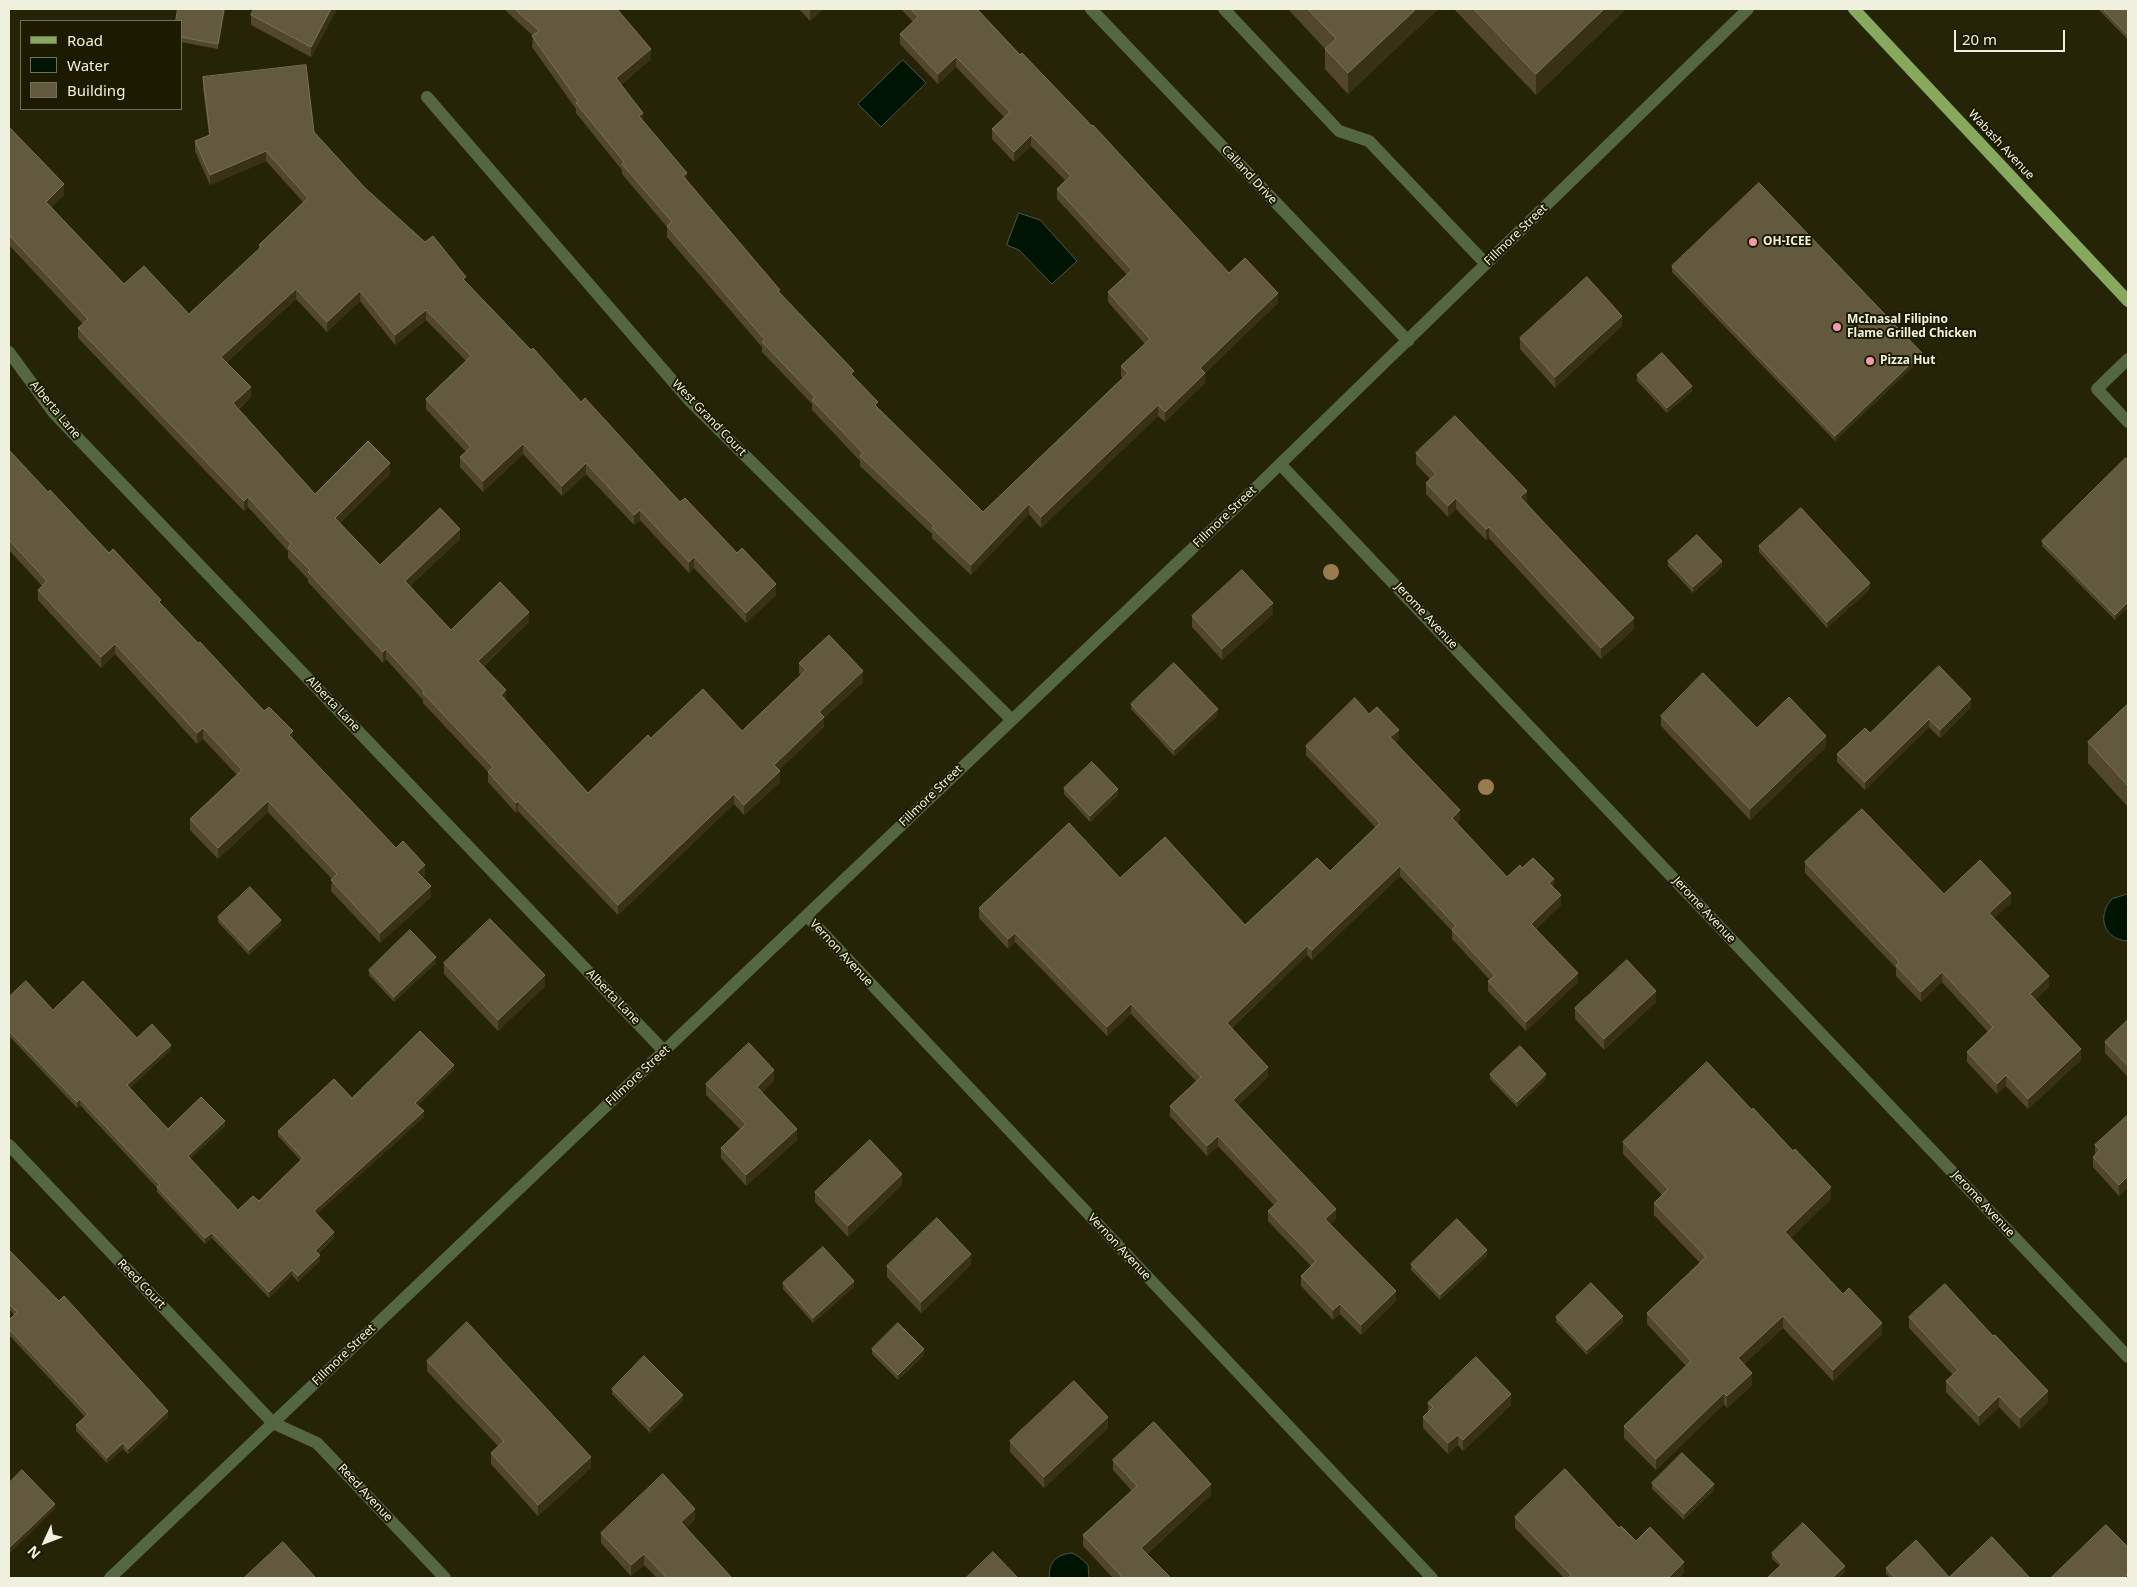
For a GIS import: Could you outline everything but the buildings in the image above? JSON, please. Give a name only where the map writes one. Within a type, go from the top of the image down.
[{"type":"main road","name":"Wabash Avenue","points":[[1854,9],[2128,300]]},
{"type":"street","name":"Calland Drive","points":[[1091,9],[1408,341]]},
{"type":"street","points":[[1224,9],[1340,131],[1369,141],[1486,264]]},
{"type":"street","name":"Fillmore Street","points":[[110,1578],[1280,464],[1748,9]]},
{"type":"street","name":"West Grand Court","points":[[427,98],[690,401],[1011,719]]},
{"type":"street","name":"Alberta Lane","points":[[9,352],[53,412],[664,1051]]},
{"type":"street","points":[[2128,358],[2097,389],[2128,422]]},
{"type":"street","name":"Jerome Avenue","points":[[1280,464],[2128,1357]]},
{"type":"street","name":"Vernon Avenue","points":[[807,916],[1432,1578]]},
{"type":"street","name":"Reed Court","points":[[9,1146],[273,1423]]},
{"type":"street","name":"Reed Avenue","points":[[273,1423],[317,1443],[445,1578]]},
{"type":"water","points":[[903,60],[926,83],[881,127],[858,104]]},
{"type":"water","points":[[1019,213],[1040,220],[1077,261],[1052,284],[1019,250],[1007,245]]},
{"type":"water","points":[[2128,894],[2128,941],[2120,940],[2108,932],[2105,926],[2104,913],[2112,899]]},
{"type":"water","points":[[1072,1553],[1088,1565],[1089,1578],[1050,1578],[1050,1568],[1054,1560],[1062,1555]]},
{"type":"place","name":"OH-ICEE","points":[[1753,242]]},
{"type":"place","name":"McInasal Filipino Flame Grilled Chicken","points":[[1837,327]]},
{"type":"place","name":"Pizza Hut","points":[[1870,361]]}]
